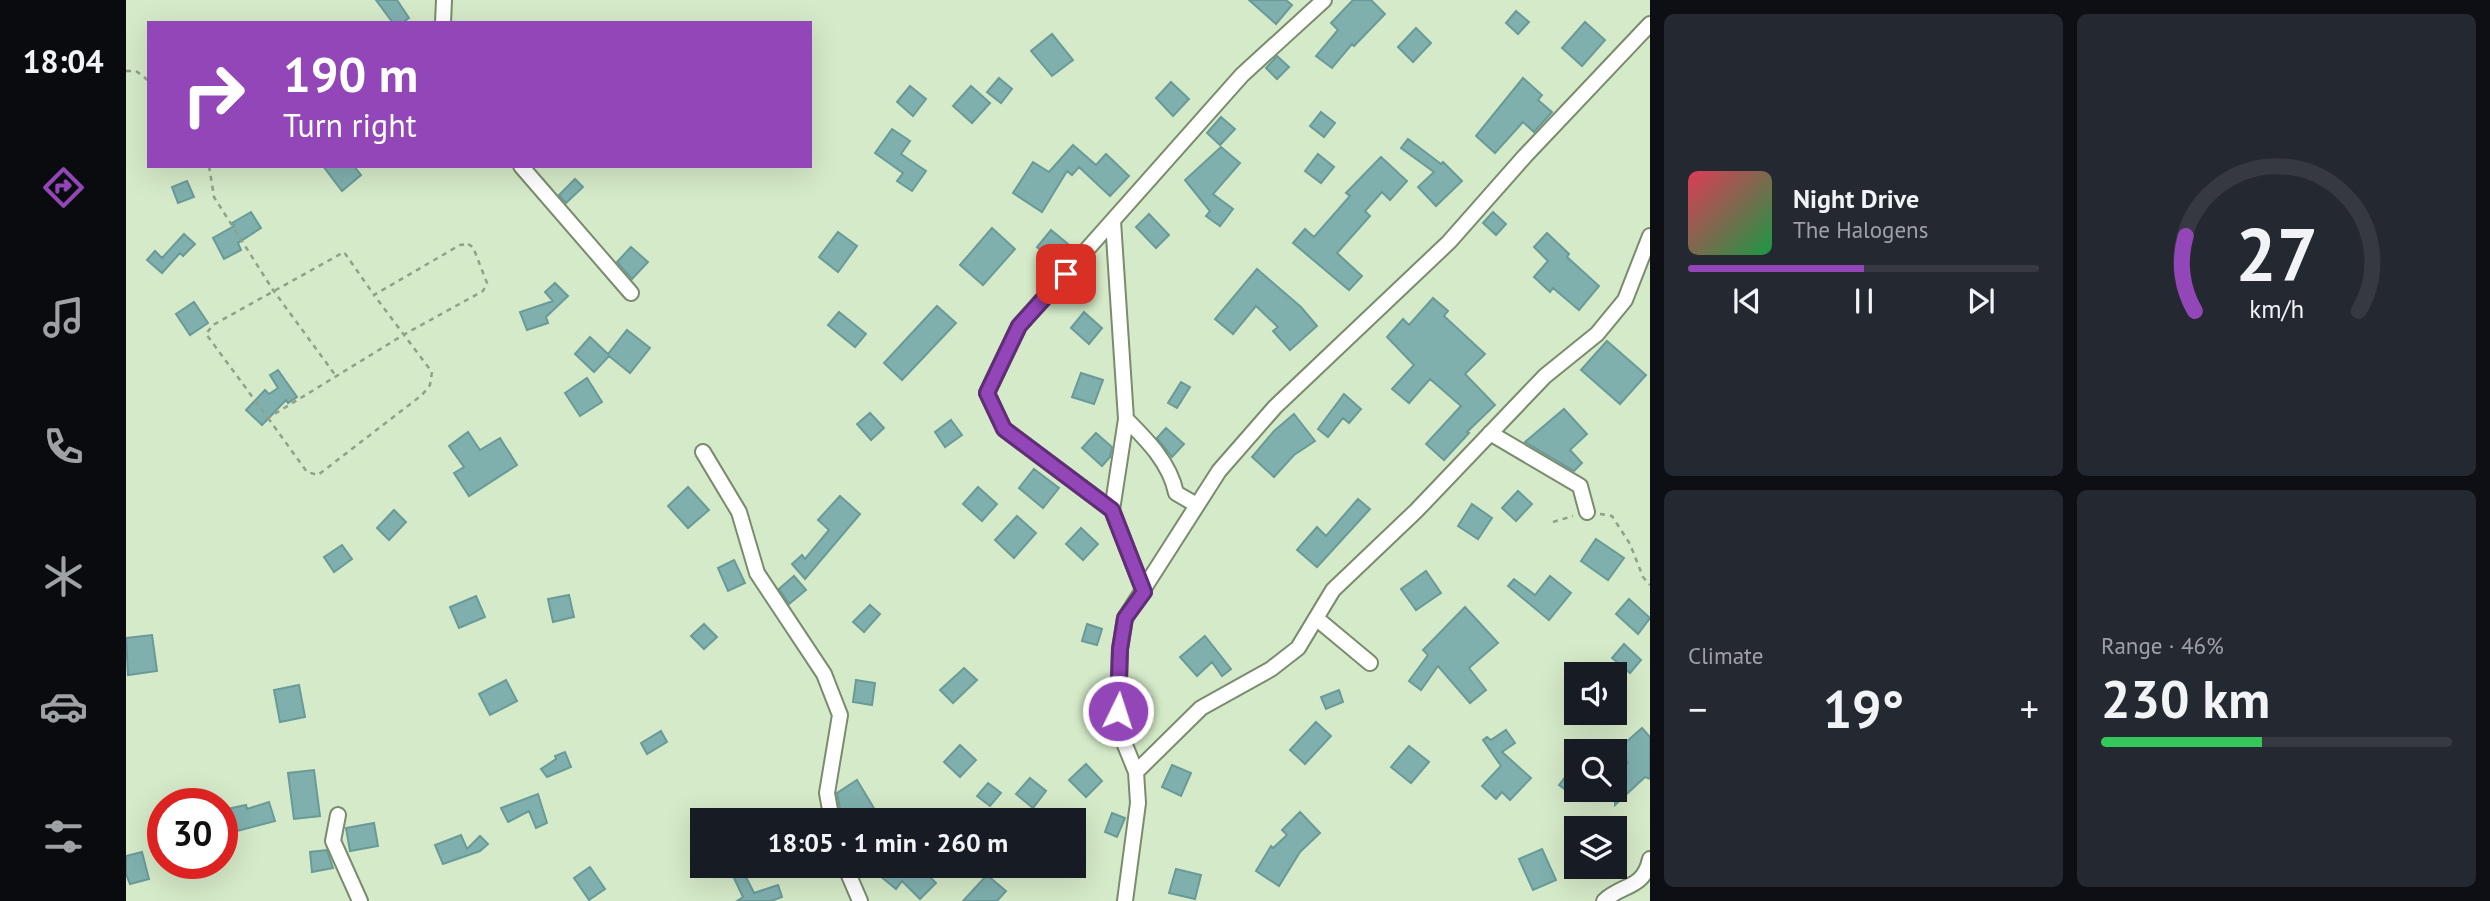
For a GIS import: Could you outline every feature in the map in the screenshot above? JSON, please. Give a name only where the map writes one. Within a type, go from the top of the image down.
[{"type":"street","points":[[443,21],[444,0]]},
{"type":"street","points":[[1112,510],[1004,429],[987,393],[1019,326],[1242,75],[1324,0]]},
{"type":"street","points":[[1125,901],[1138,803],[1136,772],[1125,746],[1118,711],[1120,649],[1125,618],[1144,592],[1195,504],[1219,471],[1275,407],[1449,242],[1525,156],[1650,24]]},
{"type":"street","points":[[523,168],[631,293]]},
{"type":"street","points":[[1113,221],[1126,419],[1112,510],[1144,592]]},
{"type":"street","points":[[1136,772],[1201,708],[1271,669],[1298,648],[1333,590],[1416,511],[1545,376],[1597,334],[1625,300],[1650,236]]},
{"type":"street","points":[[1126,419],[1149,441],[1173,478],[1176,493],[1195,504]]},
{"type":"street","points":[[1490,433],[1580,486],[1587,512]]},
{"type":"street","points":[[702,452],[739,512],[757,573],[824,674],[839,715],[827,793],[830,808]]},
{"type":"street","points":[[1128,551],[1156,568]]},
{"type":"street","points":[[1316,618],[1370,663]]},
{"type":"street","points":[[338,816],[332,841],[360,901]]},
{"type":"street","points":[[1604,901],[1614,892],[1637,884],[1648,869],[1650,859]]},
{"type":"street","points":[[850,878],[860,901]]},
{"type":"path","points":[[126,71],[136,71],[147,79]]},
{"type":"path","points":[[209,168],[214,197],[273,290],[335,376]]},
{"type":"path","points":[[268,418],[405,334],[483,291],[487,283],[472,247],[460,245],[374,295]]},
{"type":"path","points":[[344,252],[374,295],[432,372],[430,385],[422,396],[328,469],[318,475],[307,472],[206,334],[207,329],[344,252]]},
{"type":"path","points":[[1553,522],[1587,512],[1612,516],[1630,544],[1643,577],[1650,585]]},
{"type":"building","points":[[376,0],[397,0],[409,18],[405,21],[392,21]]},
{"type":"building","points":[[1249,0],[1286,0],[1292,5],[1276,24]]},
{"type":"building","points":[[1353,0],[1371,0],[1385,14],[1354,46],[1352,44],[1332,68],[1316,56],[1338,30],[1331,23]]},
{"type":"building","points":[[1516,11],[1529,22],[1518,34],[1506,23]]},
{"type":"building","points":[[1585,22],[1605,40],[1582,66],[1562,48]]},
{"type":"building","points":[[1416,28],[1431,43],[1413,62],[1398,47]]},
{"type":"building","points":[[1052,34],[1073,60],[1052,76],[1031,51]]},
{"type":"building","points":[[1277,56],[1289,67],[1277,79],[1266,68]]},
{"type":"building","points":[[999,78],[1012,89],[1001,103],[987,92]]},
{"type":"building","points":[[1523,78],[1542,95],[1538,100],[1552,112],[1534,132],[1523,122],[1495,153],[1476,136]]},
{"type":"building","points":[[1171,82],[1189,99],[1173,116],[1156,98]]},
{"type":"building","points":[[910,86],[926,99],[913,116],[897,102]]},
{"type":"building","points":[[971,86],[990,103],[972,123],[953,106]]},
{"type":"building","points":[[1321,112],[1335,123],[1324,137],[1310,126]]},
{"type":"building","points":[[1221,117],[1235,129],[1220,145],[1207,133]]},
{"type":"building","points":[[892,129],[910,141],[901,154],[926,171],[912,191],[897,181],[903,173],[875,153]]},
{"type":"building","points":[[1408,139],[1441,164],[1443,162],[1462,181],[1436,206],[1418,187],[1434,172],[1401,148]]},
{"type":"building","points":[[1073,145],[1096,165],[1106,154],[1129,176],[1110,196],[1079,167],[1072,175],[1067,171],[1042,212],[1013,193],[1033,162],[1049,172]]},
{"type":"building","points":[[1221,147],[1240,163],[1213,194],[1233,209],[1220,226],[1206,216],[1210,211],[1185,180]]},
{"type":"building","points":[[1318,154],[1334,167],[1321,183],[1305,171]]},
{"type":"building","points":[[1381,157],[1407,181],[1390,200],[1382,192],[1365,211],[1370,216],[1337,253],[1362,276],[1349,290],[1293,243],[1305,229],[1314,237],[1350,196],[1346,193]]},
{"type":"building","points":[[325,168],[356,168],[361,175],[342,191]]},
{"type":"building","points":[[575,179],[583,187],[566,203],[559,195]]},
{"type":"building","points":[[187,181],[194,197],[178,203],[172,187]]},
{"type":"building","points":[[251,212],[261,228],[238,243],[241,250],[224,259],[213,238]]},
{"type":"building","points":[[1493,212],[1506,224],[1496,235],[1483,223]]},
{"type":"building","points":[[1149,214],[1169,235],[1156,248],[1136,227]]},
{"type":"building","points":[[992,228],[1015,249],[983,285],[960,265]]},
{"type":"building","points":[[1051,230],[1074,249],[1060,266],[1037,247]]},
{"type":"building","points":[[838,232],[857,246],[838,272],[819,257]]},
{"type":"building","points":[[1547,233],[1569,254],[1567,257],[1599,286],[1579,310],[1553,288],[1550,292],[1534,277],[1548,261],[1534,247]]},
{"type":"building","points":[[184,234],[195,244],[183,256],[180,253],[162,273],[147,260],[155,251],[162,258]]},
{"type":"building","points":[[631,247],[648,262],[632,279],[617,262]]},
{"type":"building","points":[[1257,269],[1301,307],[1317,326],[1290,350],[1273,331],[1278,327],[1256,306],[1233,334],[1215,319]]},
{"type":"building","points":[[555,283],[568,296],[546,317],[548,323],[527,330],[520,312],[553,301],[545,292]]},
{"type":"building","points":[[1433,298],[1448,311],[1444,316],[1485,354],[1465,374],[1495,405],[1467,432],[1469,433],[1444,460],[1426,444],[1461,406],[1430,379],[1409,403],[1392,389],[1414,365],[1387,337],[1403,319],[1409,325]]},
{"type":"building","points":[[194,302],[208,323],[190,335],[176,314]]},
{"type":"building","points":[[937,306],[956,323],[902,380],[884,363]]},
{"type":"building","points":[[839,312],[866,334],[855,347],[828,325]]},
{"type":"building","points":[[1084,312],[1102,328],[1089,344],[1071,328]]},
{"type":"building","points":[[627,330],[650,348],[630,373],[609,356],[594,372],[575,354],[590,337],[608,354]]},
{"type":"building","points":[[1607,341],[1646,375],[1620,404],[1581,370]]},
{"type":"building","points":[[278,370],[297,397],[288,403],[286,400],[262,425],[246,410],[265,390],[269,394],[278,388],[270,375]]},
{"type":"building","points":[[1081,373],[1103,380],[1094,404],[1072,397]]},
{"type":"building","points":[[587,378],[602,402],[580,416],[565,393]]},
{"type":"building","points":[[1181,382],[1190,387],[1177,408],[1168,403]]},
{"type":"building","points":[[1344,394],[1361,409],[1349,423],[1343,418],[1328,437],[1318,429]]},
{"type":"building","points":[[1564,409],[1587,434],[1570,450],[1582,463],[1574,471],[1525,442]]},
{"type":"building","points":[[870,413],[884,428],[871,440],[857,424]]},
{"type":"building","points":[[1294,414],[1315,441],[1294,455],[1274,477],[1252,457],[1274,431]]},
{"type":"building","points":[[951,420],[962,435],[945,447],[935,432]]},
{"type":"building","points":[[1166,428],[1184,444],[1172,457],[1157,438]]},
{"type":"building","points":[[468,432],[480,450],[500,438],[517,465],[469,496],[454,473],[464,467],[449,446]]},
{"type":"building","points":[[1096,433],[1112,447],[1110,457],[1102,466],[1082,448]]},
{"type":"building","points":[[1034,469],[1059,488],[1043,508],[1019,488]]},
{"type":"building","points":[[688,487],[709,510],[688,528],[668,506]]},
{"type":"building","points":[[978,487],[997,504],[982,521],[963,504]]},
{"type":"building","points":[[1518,491],[1532,504],[1516,521],[1502,508]]},
{"type":"building","points":[[840,496],[860,514],[805,579],[792,564],[802,555],[805,559],[829,530],[818,520]]},
{"type":"building","points":[[1358,499],[1370,509],[1317,567],[1297,550],[1317,527],[1326,536]]},
{"type":"building","points":[[1472,504],[1492,518],[1478,539],[1458,526]]},
{"type":"building","points":[[394,510],[406,522],[389,540],[377,528]]},
{"type":"building","points":[[1017,516],[1036,533],[1014,558],[995,540]]},
{"type":"building","points":[[1081,528],[1098,544],[1083,560],[1066,544]]},
{"type":"building","points":[[1596,539],[1624,558],[1608,580],[1581,561]]},
{"type":"building","points":[[342,545],[352,559],[334,572],[324,557]]},
{"type":"building","points":[[734,560],[745,583],[728,591],[718,568]]},
{"type":"building","points":[[1426,571],[1441,593],[1416,610],[1401,589]]},
{"type":"building","points":[[794,576],[806,590],[789,604],[779,589]]},
{"type":"building","points":[[1550,576],[1571,593],[1549,620],[1508,586],[1514,579],[1535,595]]},
{"type":"building","points":[[569,595],[574,617],[553,622],[548,599]]},
{"type":"building","points":[[476,596],[485,617],[459,628],[450,607]]},
{"type":"building","points":[[1629,599],[1650,618],[1638,634],[1616,614]]},
{"type":"building","points":[[870,605],[880,614],[864,632],[853,622]]},
{"type":"building","points":[[1465,607],[1498,643],[1469,668],[1486,690],[1470,703],[1438,666],[1421,690],[1409,681],[1428,655],[1423,650]]},
{"type":"building","points":[[704,624],[717,637],[704,649],[691,636]]},
{"type":"building","points":[[1087,624],[1102,629],[1097,645],[1082,641]]},
{"type":"building","points":[[152,635],[157,671],[128,675],[126,638]]},
{"type":"building","points":[[1205,636],[1231,669],[1222,676],[1212,662],[1197,676],[1180,657]]},
{"type":"building","points":[[1624,644],[1641,660],[1630,673],[1627,670],[1627,662],[1617,662],[1612,658]]},
{"type":"building","points":[[964,668],[977,680],[953,703],[940,690]]},
{"type":"building","points":[[506,680],[517,701],[490,715],[479,694]]},
{"type":"building","points":[[856,680],[875,683],[872,705],[853,702]]},
{"type":"building","points":[[299,685],[305,717],[280,722],[274,690]]},
{"type":"building","points":[[1339,690],[1343,702],[1326,709],[1321,697]]},
{"type":"building","points":[[1316,722],[1331,736],[1305,764],[1290,750]]},
{"type":"building","points":[[1642,728],[1650,737],[1650,779],[1645,777],[1627,794],[1628,763],[1627,741]]},
{"type":"building","points":[[1506,730],[1515,743],[1502,752],[1531,778],[1510,800],[1502,792],[1496,799],[1482,786],[1501,766],[1483,740],[1487,737],[1491,740]]},
{"type":"building","points":[[661,731],[667,742],[647,754],[641,743]]},
{"type":"building","points":[[960,745],[976,760],[960,777],[944,762]]},
{"type":"building","points":[[1409,746],[1429,762],[1411,783],[1391,767]]},
{"type":"building","points":[[565,752],[571,767],[547,777],[541,769],[556,759],[555,756]]},
{"type":"building","points":[[1086,764],[1102,781],[1086,797],[1069,780]]},
{"type":"building","points":[[1172,765],[1191,773],[1181,796],[1162,787]]},
{"type":"building","points":[[314,770],[320,816],[294,819],[288,773]]},
{"type":"building","points":[[1030,778],[1046,791],[1033,808],[1016,794]]},
{"type":"building","points":[[857,780],[874,808],[840,808],[837,793]]},
{"type":"building","points":[[988,783],[1001,793],[990,806],[977,796]]},
{"type":"building","points":[[538,794],[547,823],[536,828],[529,811],[508,822],[501,808]]},
{"type":"building","points":[[269,802],[275,821],[238,831],[238,807],[246,805],[247,809]]},
{"type":"building","points":[[1300,812],[1320,833],[1300,852],[1279,886],[1256,871],[1271,846],[1273,848],[1287,835],[1282,830]]},
{"type":"building","points":[[1112,813],[1125,818],[1117,837],[1105,832]]},
{"type":"building","points":[[374,823],[378,846],[350,851],[346,828]]},
{"type":"building","points":[[461,835],[467,849],[480,836],[488,844],[480,851],[443,864],[435,845]]},
{"type":"building","points":[[1542,849],[1556,880],[1533,890],[1519,859]]},
{"type":"building","points":[[327,850],[333,868],[312,872],[310,852]]},
{"type":"building","points":[[142,852],[149,879],[130,884],[126,874],[126,856]]},
{"type":"building","points":[[590,867],[605,889],[589,900],[574,878]]},
{"type":"building","points":[[1176,869],[1201,875],[1195,899],[1169,893]]},
{"type":"building","points":[[734,878],[746,878],[754,893],[778,885],[782,897],[771,901],[737,901],[743,897]]},
{"type":"building","points":[[883,878],[931,878],[936,883],[920,899],[902,881],[896,889]]},
{"type":"building","points":[[984,878],[991,878],[1006,891],[997,901],[963,901]]},
{"type":"route","points":[[1066,274],[1019,326],[987,393],[1004,429],[1112,510],[1144,592],[1125,618],[1120,649],[1118,711]]}]
